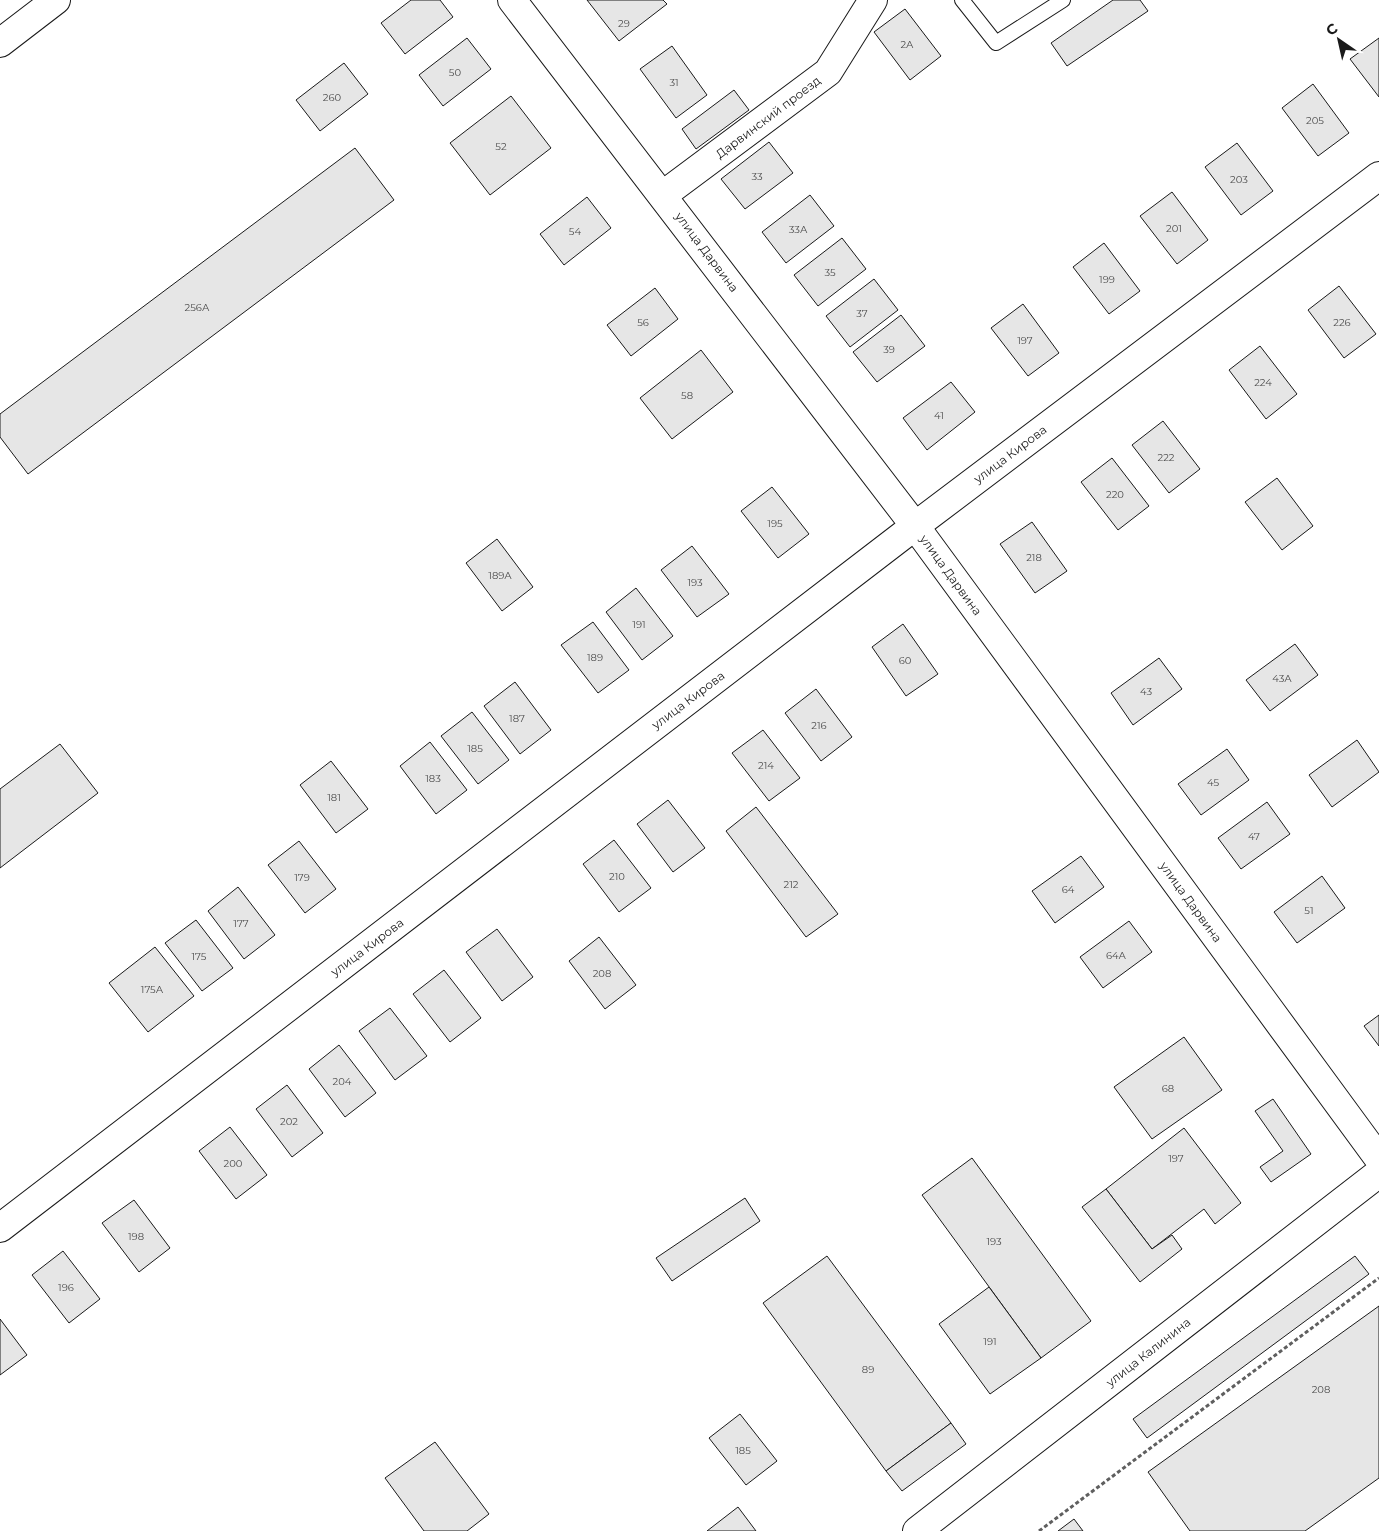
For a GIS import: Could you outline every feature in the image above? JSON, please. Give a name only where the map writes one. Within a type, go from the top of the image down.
[{"type":"street","points":[[0,43],[56,0]]},
{"type":"street","name":"улица Дарвина","points":[[512,0],[663,194],[915,526],[1379,1159]]},
{"type":"street","name":"Дарвинский проезд","points":[[663,194],[828,72],[874,0]]},
{"type":"street","name":"улица Кирова","points":[[0,1228],[915,526],[1379,176]]},
{"type":"street","name":"улица Калинина","points":[[917,1531],[1379,1173]]},
{"type":"lane","points":[[962,0],[996,43],[1062,0]]},
{"type":"path","points":[[1039,1531],[1379,1278]]},
{"type":"building","points":[[411,0],[440,0],[453,17],[405,54],[381,23]]},
{"type":"building","points":[[587,0],[663,0],[667,4],[619,41]]},
{"type":"building","points":[[1113,0],[1140,0],[1148,11],[1067,66],[1051,43]]},
{"type":"building","points":[[905,9],[941,56],[910,80],[874,32]]},
{"type":"building","points":[[467,38],[491,69],[443,106],[419,75]]},
{"type":"building","points":[[1379,38],[1379,97],[1350,59]]},
{"type":"building","points":[[672,46],[707,95],[676,118],[640,69]]},
{"type":"building","points":[[344,63],[368,94],[320,131],[296,100]]},
{"type":"building","points":[[1313,84],[1349,133],[1318,156],[1282,108]]},
{"type":"building","points":[[734,90],[749,110],[696,149],[682,129]]},
{"type":"building","points":[[511,96],[551,148],[490,195],[450,143]]},
{"type":"building","points":[[769,142],[793,173],[745,209],[721,179]]},
{"type":"building","points":[[1237,143],[1273,191],[1241,215],[1205,167]]},
{"type":"building","points":[[355,148],[394,200],[28,474],[0,437],[0,414]]},
{"type":"building","points":[[1172,192],[1208,240],[1177,264],[1140,216]]},
{"type":"building","points":[[810,195],[834,226],[786,263],[762,232]]},
{"type":"building","points":[[587,197],[611,228],[564,265],[540,234]]},
{"type":"building","points":[[842,238],[866,269],[818,306],[794,275]]},
{"type":"building","points":[[1104,243],[1140,291],[1109,314],[1073,267]]},
{"type":"building","points":[[874,279],[898,310],[850,347],[826,316]]},
{"type":"building","points":[[1339,286],[1376,334],[1344,358],[1308,310]]},
{"type":"building","points":[[655,288],[678,319],[631,356],[607,325]]},
{"type":"building","points":[[1023,304],[1059,353],[1028,376],[991,328]]},
{"type":"building","points":[[901,315],[925,346],[877,382],[853,352]]},
{"type":"building","points":[[1260,346],[1297,394],[1266,419],[1229,370]]},
{"type":"building","points":[[701,350],[733,392],[672,439],[640,398]]},
{"type":"building","points":[[951,382],[975,412],[927,450],[903,418]]},
{"type":"building","points":[[1163,421],[1200,469],[1169,493],[1132,445]]},
{"type":"building","points":[[1112,458],[1149,506],[1118,530],[1081,482]]},
{"type":"building","points":[[1277,478],[1313,526],[1282,550],[1245,502]]},
{"type":"building","points":[[772,487],[809,534],[778,558],[741,511]]},
{"type":"building","points":[[1032,522],[1067,571],[1035,593],[1000,544]]},
{"type":"building","points":[[497,539],[533,587],[502,611],[466,563]]},
{"type":"building","points":[[692,546],[729,594],[697,617],[661,570]]},
{"type":"building","points":[[636,588],[673,636],[642,660],[606,612]]},
{"type":"building","points":[[593,622],[629,670],[598,693],[561,645]]},
{"type":"building","points":[[903,624],[938,674],[906,696],[872,647]]},
{"type":"building","points":[[1295,644],[1318,675],[1270,711],[1246,680]]},
{"type":"building","points":[[1159,658],[1182,689],[1133,725],[1111,693]]},
{"type":"building","points":[[515,682],[551,730],[520,754],[484,706]]},
{"type":"building","points":[[816,689],[852,737],[821,761],[785,713]]},
{"type":"building","points":[[472,712],[509,760],[478,784],[441,736]]},
{"type":"building","points":[[763,730],[800,778],[769,801],[732,753]]},
{"type":"building","points":[[1357,740],[1379,772],[1332,807],[1309,775]]},
{"type":"building","points":[[430,742],[467,790],[436,814],[400,766]]},
{"type":"building","points":[[60,744],[98,793],[0,868],[0,789]]},
{"type":"building","points":[[1227,749],[1249,780],[1201,815],[1178,784]]},
{"type":"building","points":[[331,761],[368,809],[336,833],[300,785]]},
{"type":"building","points":[[668,800],[705,848],[673,872],[637,824]]},
{"type":"building","points":[[1267,802],[1290,834],[1241,869],[1218,838]]},
{"type":"building","points":[[756,807],[838,914],[806,937],[726,831]]},
{"type":"building","points":[[614,840],[651,888],[619,912],[583,864]]},
{"type":"building","points":[[299,841],[336,889],[305,913],[268,865]]},
{"type":"building","points":[[1081,856],[1104,887],[1055,923],[1032,891]]},
{"type":"building","points":[[1322,876],[1345,908],[1297,943],[1274,912]]},
{"type":"building","points":[[238,887],[275,935],[244,959],[208,911]]},
{"type":"building","points":[[196,920],[233,968],[202,991],[165,943]]},
{"type":"building","points":[[1129,921],[1152,952],[1103,988],[1080,957]]},
{"type":"building","points":[[497,929],[533,977],[502,1001],[466,952]]},
{"type":"building","points":[[599,937],[636,985],[605,1009],[569,961]]},
{"type":"building","points":[[155,947],[194,996],[148,1032],[109,983]]},
{"type":"building","points":[[444,970],[481,1018],[450,1042],[413,994]]},
{"type":"building","points":[[390,1008],[427,1056],[395,1080],[359,1031]]},
{"type":"building","points":[[1379,1015],[1379,1046],[1364,1026]]},
{"type":"building","points":[[1184,1037],[1222,1090],[1152,1139],[1114,1087]]},
{"type":"building","points":[[339,1045],[376,1093],[345,1117],[309,1069]]},
{"type":"building","points":[[287,1085],[323,1133],[292,1157],[256,1109]]},
{"type":"building","points":[[1273,1099],[1311,1154],[1271,1182],[1260,1167],[1283,1151],[1255,1111]]},
{"type":"building","points":[[230,1127],[267,1175],[236,1199],[199,1151]]},
{"type":"building","points":[[1184,1128],[1241,1203],[1215,1224],[1204,1209],[1152,1249],[1106,1189]]},
{"type":"building","points":[[972,1158],[1091,1321],[1041,1358],[922,1195]]},
{"type":"building","points":[[1106,1189],[1152,1249],[1172,1235],[1182,1249],[1140,1282],[1082,1207]]},
{"type":"building","points":[[745,1198],[760,1221],[672,1281],[656,1258]]},
{"type":"building","points":[[134,1200],[170,1248],[139,1272],[102,1223]]},
{"type":"building","points":[[63,1251],[100,1299],[69,1323],[32,1275]]},
{"type":"building","points":[[827,1256],[951,1423],[886,1471],[763,1303]]},
{"type":"building","points":[[1355,1256],[1369,1274],[1147,1438],[1133,1419]]},
{"type":"building","points":[[989,1287],[1041,1358],[990,1394],[939,1324]]},
{"type":"building","points":[[1379,1306],[1379,1478],[1305,1531],[1190,1531],[1148,1472]]},
{"type":"building","points":[[0,1319],[27,1355],[0,1375]]},
{"type":"building","points":[[740,1414],[777,1461],[746,1485],[709,1438]]},
{"type":"building","points":[[951,1423],[966,1444],[902,1491],[886,1471]]},
{"type":"building","points":[[435,1442],[489,1514],[467,1531],[424,1531],[385,1478]]},
{"type":"building","points":[[738,1507],[756,1531],[707,1531]]},
{"type":"building","points":[[1074,1519],[1083,1531],[1058,1531]]}]
